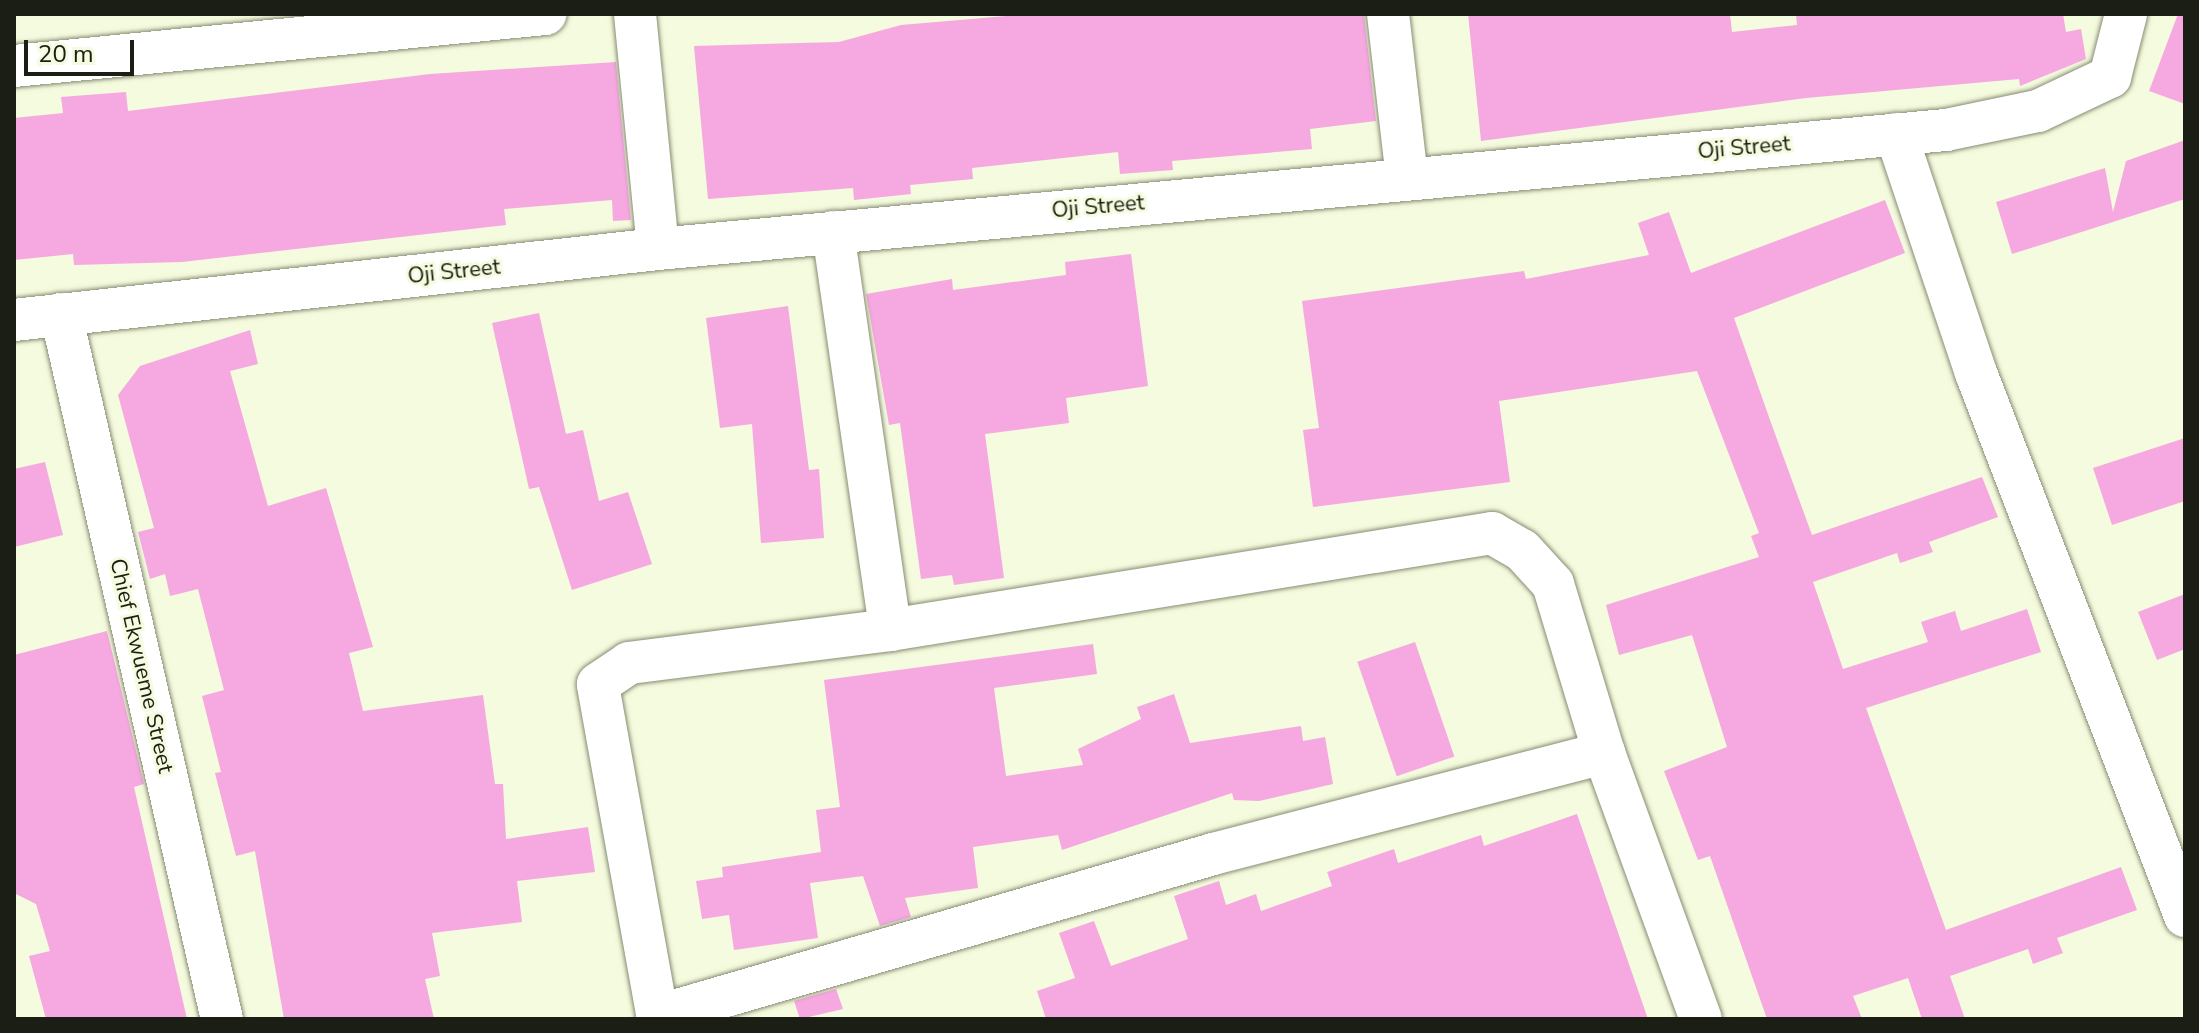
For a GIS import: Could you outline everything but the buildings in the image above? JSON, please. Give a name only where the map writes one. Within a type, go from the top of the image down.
[{"type":"street","points":[[14,66],[545,14]]},
{"type":"street","points":[[635,14],[658,249]]},
{"type":"street","points":[[1388,14],[1407,178]]},
{"type":"street","name":"Oji Street","points":[[14,320],[658,249],[1896,134],[2003,121],[2110,77],[2126,14]]},
{"type":"street","points":[[1896,134],[1976,373],[2185,916]]},
{"type":"street","points":[[833,232],[890,630]]},
{"type":"street","name":"Chief Ekwueme Street","points":[[61,314],[222,1019]]},
{"type":"street","points":[[1604,753],[1213,854],[657,1018],[598,684],[629,663],[890,630],[1492,533],[1522,550],[1553,584],[1604,753],[1701,1019]]}]
